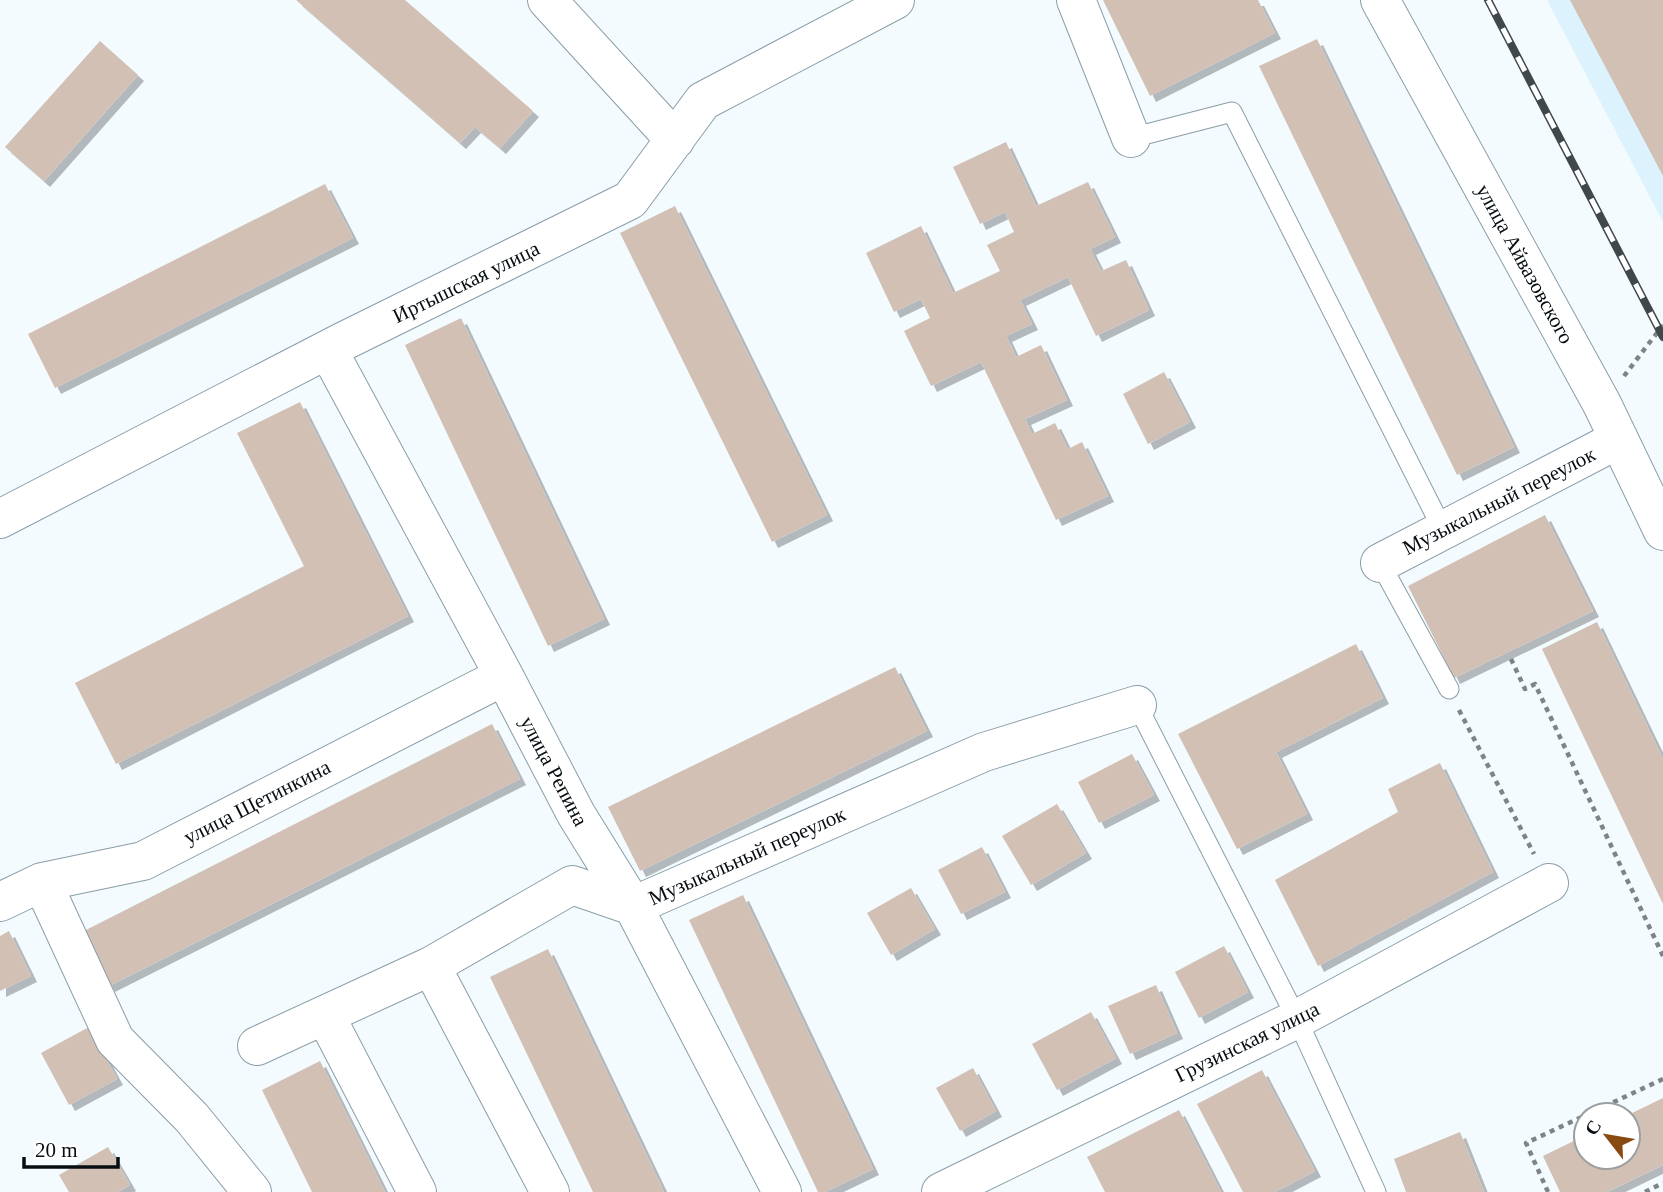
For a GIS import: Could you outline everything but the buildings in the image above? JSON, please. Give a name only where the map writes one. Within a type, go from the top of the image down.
[{"type":"street","points":[[547,0],[675,140]]},
{"type":"street","name":"Иртышская улица","points":[[0,519],[328,350],[630,200],[703,101],[895,0]]},
{"type":"street","points":[[1076,0],[1131,138]]},
{"type":"street","name":"улица Айвазовского","points":[[1380,0],[1602,404],[1663,531]]},
{"type":"street","name":"улица Репина","points":[[328,350],[576,814],[633,906],[782,1192]]},
{"type":"street","name":"Музыкальный переулок","points":[[1380,563],[1619,439]]},
{"type":"street","name":"улица Щетинкина","points":[[0,902],[41,882],[142,861],[504,676]]},
{"type":"street","name":"Музыкальный переулок","points":[[257,1046],[431,966],[572,885],[633,906],[984,752],[1137,705]]},
{"type":"street","points":[[41,882],[115,1040],[192,1118],[253,1192]]},
{"type":"street","name":"Грузинская улица","points":[[941,1192],[1297,1019],[1549,883]]},
{"type":"street","points":[[431,966],[550,1192]]},
{"type":"street","points":[[325,1015],[417,1192]]},
{"type":"lane","points":[[1131,138],[1233,112],[1443,530]]},
{"type":"lane","points":[[1380,563],[1449,689]]},
{"type":"lane","points":[[1137,705],[1297,1019],[1376,1192]]},
{"type":"path","points":[[1602,404],[1663,325]]},
{"type":"path","points":[[1511,659],[1525,689],[1535,684],[1663,956]]},
{"type":"path","points":[[1449,689],[1549,883]]},
{"type":"path","points":[[1616,1101],[1663,1079]]},
{"type":"path","points":[[1548,1192],[1526,1143],[1572,1122]]},
{"type":"path","points":[[1645,1192],[1663,1183]]},
{"type":"shaded area","points":[[1547,0],[1663,0],[1663,222]]},
{"type":"railway","points":[[1488,0],[1663,337]]}]
